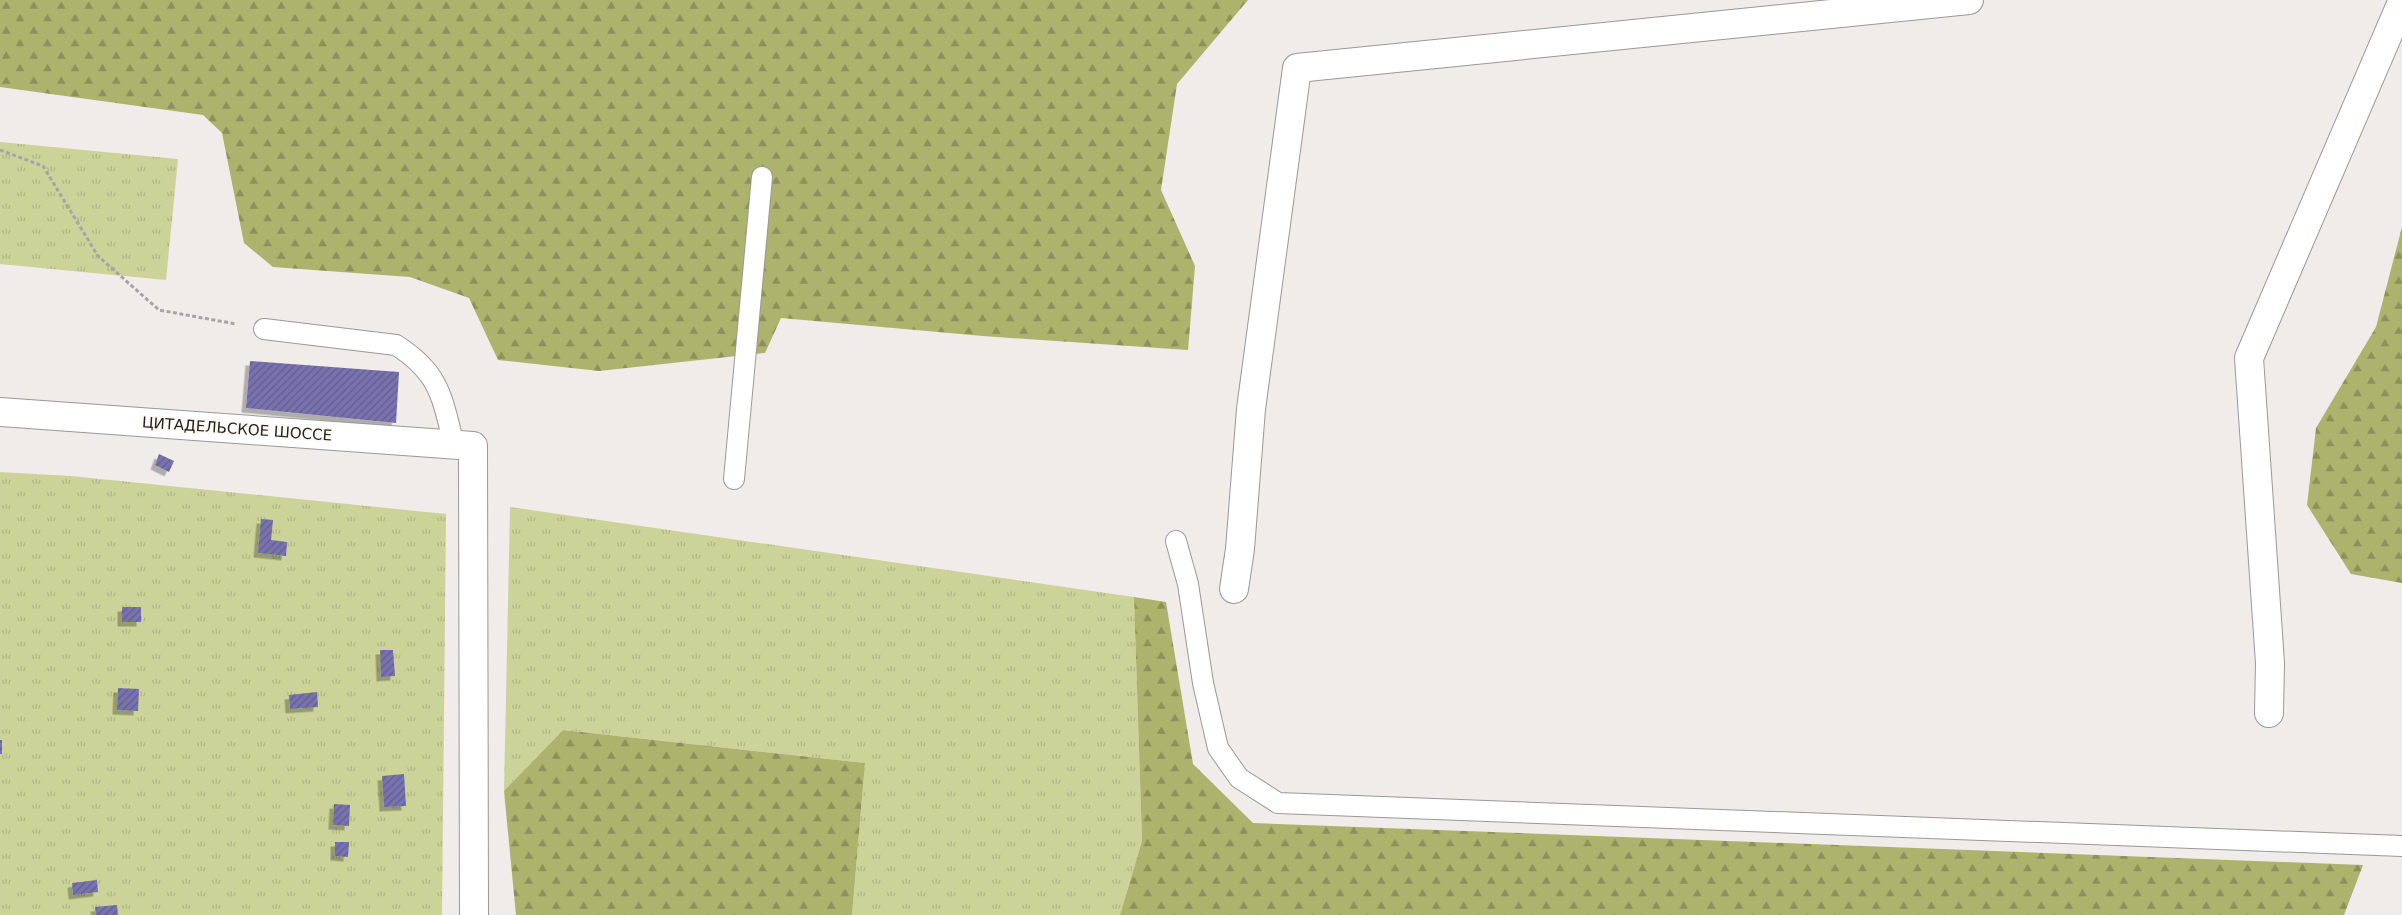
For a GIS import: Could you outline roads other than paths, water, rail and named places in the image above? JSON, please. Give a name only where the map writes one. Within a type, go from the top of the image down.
[{"type":"street","points":[[1234,589],[1240,549],[1251,409],[1297,68],[1969,0]]},
{"type":"street","points":[[2269,713],[2270,662],[2249,358],[2402,2]]},
{"type":"street","name":"ЦИТАДЕЛЬСКОЕ ШОССЕ","points":[[0,412],[464,445]]},
{"type":"street","points":[[464,445],[474,915]]},
{"type":"lane","points":[[734,478],[762,177]]},
{"type":"lane","points":[[264,329],[396,345],[412,355],[440,389],[464,445]]},
{"type":"lane","points":[[1176,541],[1188,584],[1203,683],[1218,748],[1239,778],[1278,803],[2402,846]]}]
